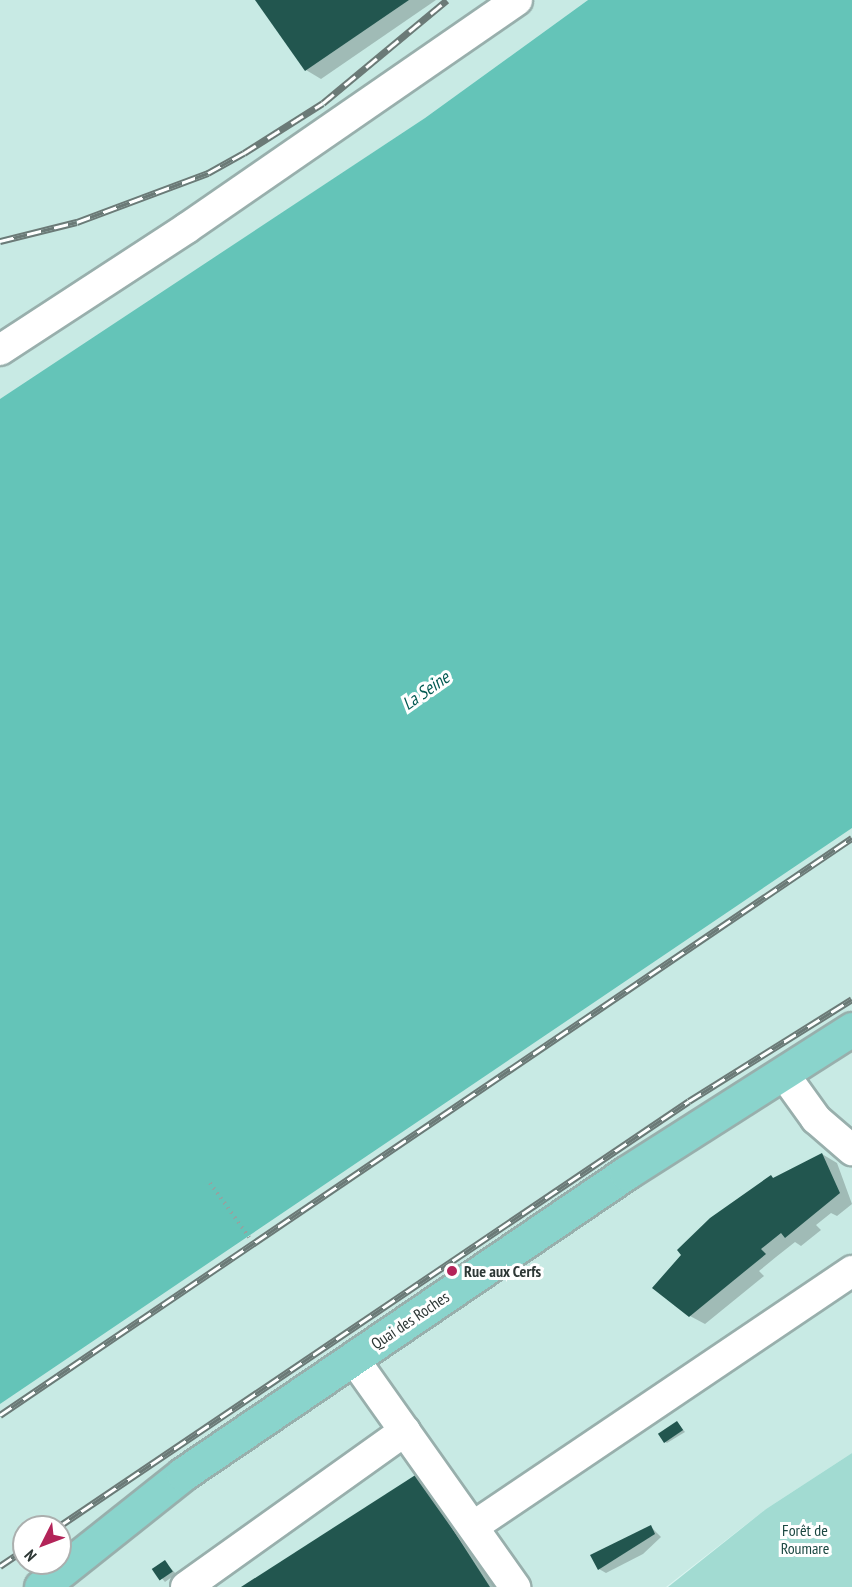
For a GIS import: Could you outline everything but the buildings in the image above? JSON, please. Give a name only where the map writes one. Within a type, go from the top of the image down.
[{"type":"main road","name":"Quai des Roches","points":[[41,1587],[169,1484],[626,1173],[852,1029]]},
{"type":"lane","points":[[0,350],[187,228],[517,0]]},
{"type":"lane","points":[[783,1073],[809,1112],[852,1150]]},
{"type":"lane","points":[[474,1526],[852,1271]]},
{"type":"lane","points":[[353,1358],[515,1587]]},
{"type":"lane","points":[[186,1587],[405,1431]]},
{"type":"path","points":[[210,1183],[249,1237]]},
{"type":"shaded area","points":[[0,0],[588,0],[425,118],[0,401]]},
{"type":"shaded area","points":[[852,725],[852,1453],[766,1509],[666,1587],[0,1587],[0,1284]]},
{"type":"green space","name":"Forêt de Roumare","points":[[852,1453],[852,1587],[668,1587],[766,1509]]},
{"type":"water","name":"La Seine","points":[[588,0],[852,0],[852,828],[0,1404],[0,399],[425,118]]},
{"type":"railway","points":[[0,241],[77,222],[208,173],[323,103],[447,0]]},
{"type":"railway","points":[[0,1415],[852,838]]},
{"type":"railway","points":[[72,1518],[689,1101],[852,999]]},
{"type":"railway","points":[[0,1566],[12,1558]]},
{"type":"place","name":"Rue aux Cerfs","points":[[452,1271]]}]
